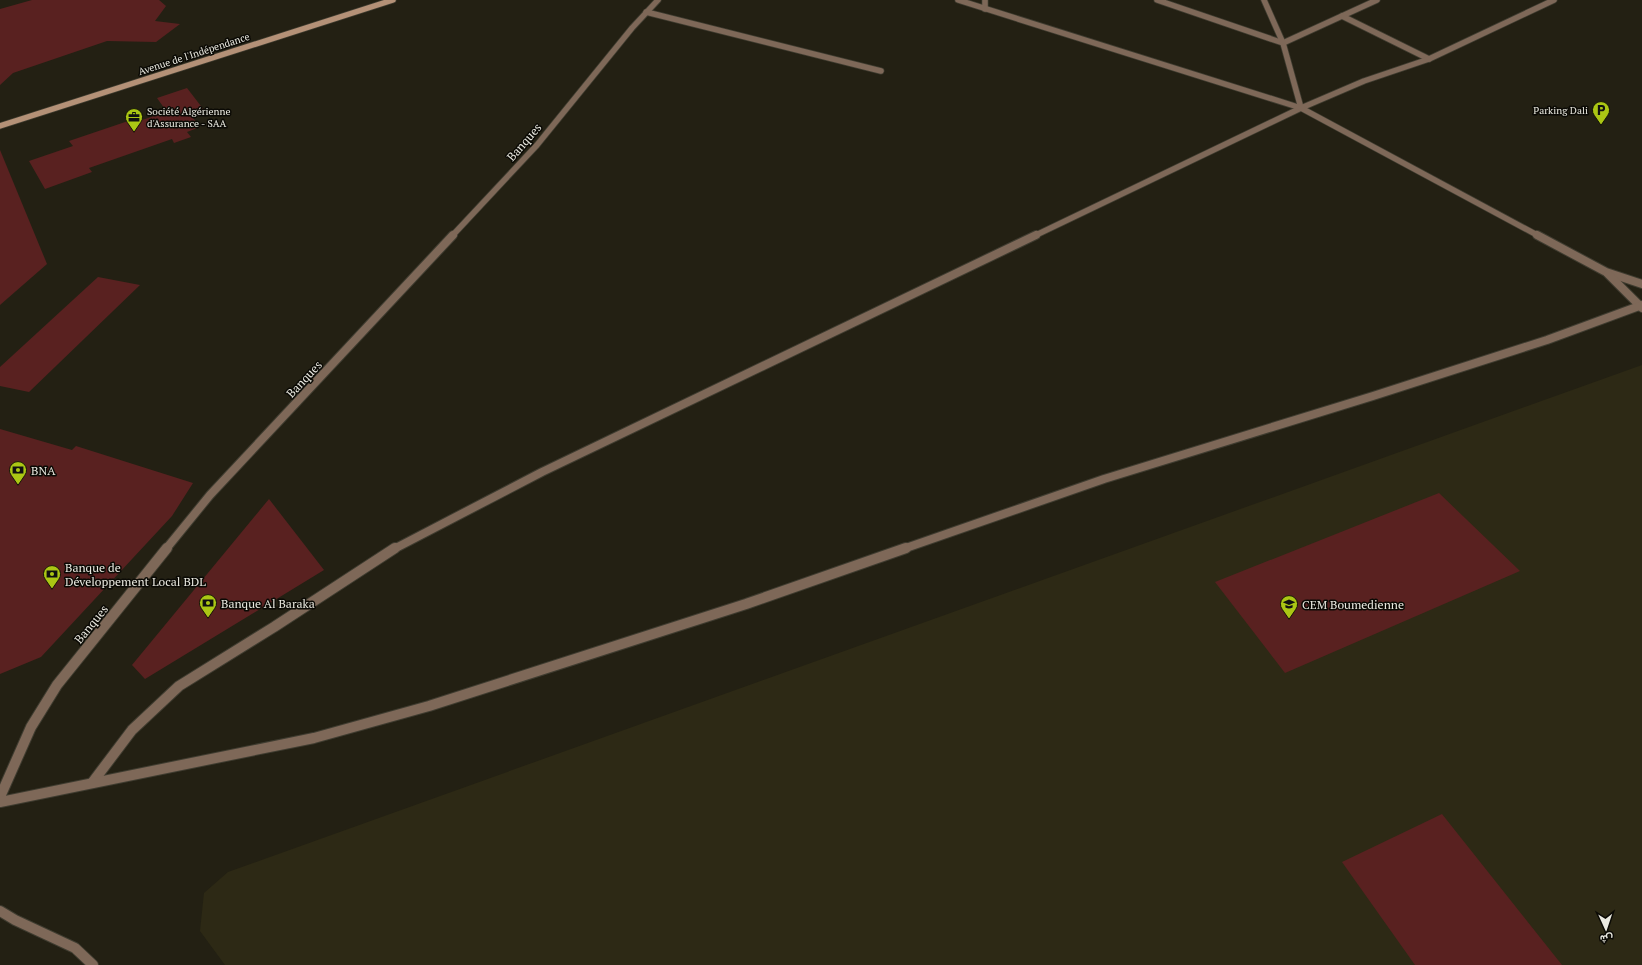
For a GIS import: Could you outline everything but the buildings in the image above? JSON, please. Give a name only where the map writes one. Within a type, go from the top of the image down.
[{"type":"main road","name":"Avenue de l'Indépendance","points":[[0,126],[393,0]]},
{"type":"street","name":"Banques","points":[[0,798],[32,727],[57,685],[210,495],[537,145],[632,28],[658,0]]},
{"type":"street","points":[[958,0],[1301,108],[1606,272],[1642,284]]},
{"type":"street","points":[[985,0],[985,9]]},
{"type":"street","points":[[1157,0],[1283,43],[1377,0]]},
{"type":"street","points":[[1264,0],[1283,43],[1301,108]]},
{"type":"street","points":[[92,782],[132,730],[179,686],[274,627],[390,551],[476,505],[549,468],[1301,108],[1364,82],[1429,58],[1554,0]]},
{"type":"street","points":[[646,12],[881,71]]},
{"type":"street","points":[[1342,16],[1429,58]]},
{"type":"street","points":[[0,802],[92,782],[314,738],[429,706],[746,604],[1104,479],[1373,396],[1540,342],[1641,306],[1606,272]]},
{"type":"street","points":[[0,911],[15,920],[74,948],[93,965]]},
{"type":"shaded area","name":"CEM Boumedienne","points":[[1642,365],[1642,965],[225,965],[200,931],[204,893],[228,872]]},
{"type":"place","name":"Parking Dali","points":[[1601,125]]},
{"type":"place","name":"Société Algérienne d'Assurance - SAA","points":[[134,132]]},
{"type":"place","name":"BNA","points":[[18,485]]},
{"type":"place","name":"Banque de Développement Local BDL","points":[[52,589]]},
{"type":"place","name":"Banque Al Baraka","points":[[208,618]]},
{"type":"place","name":"CEM Boumedienne","points":[[1289,619]]}]
